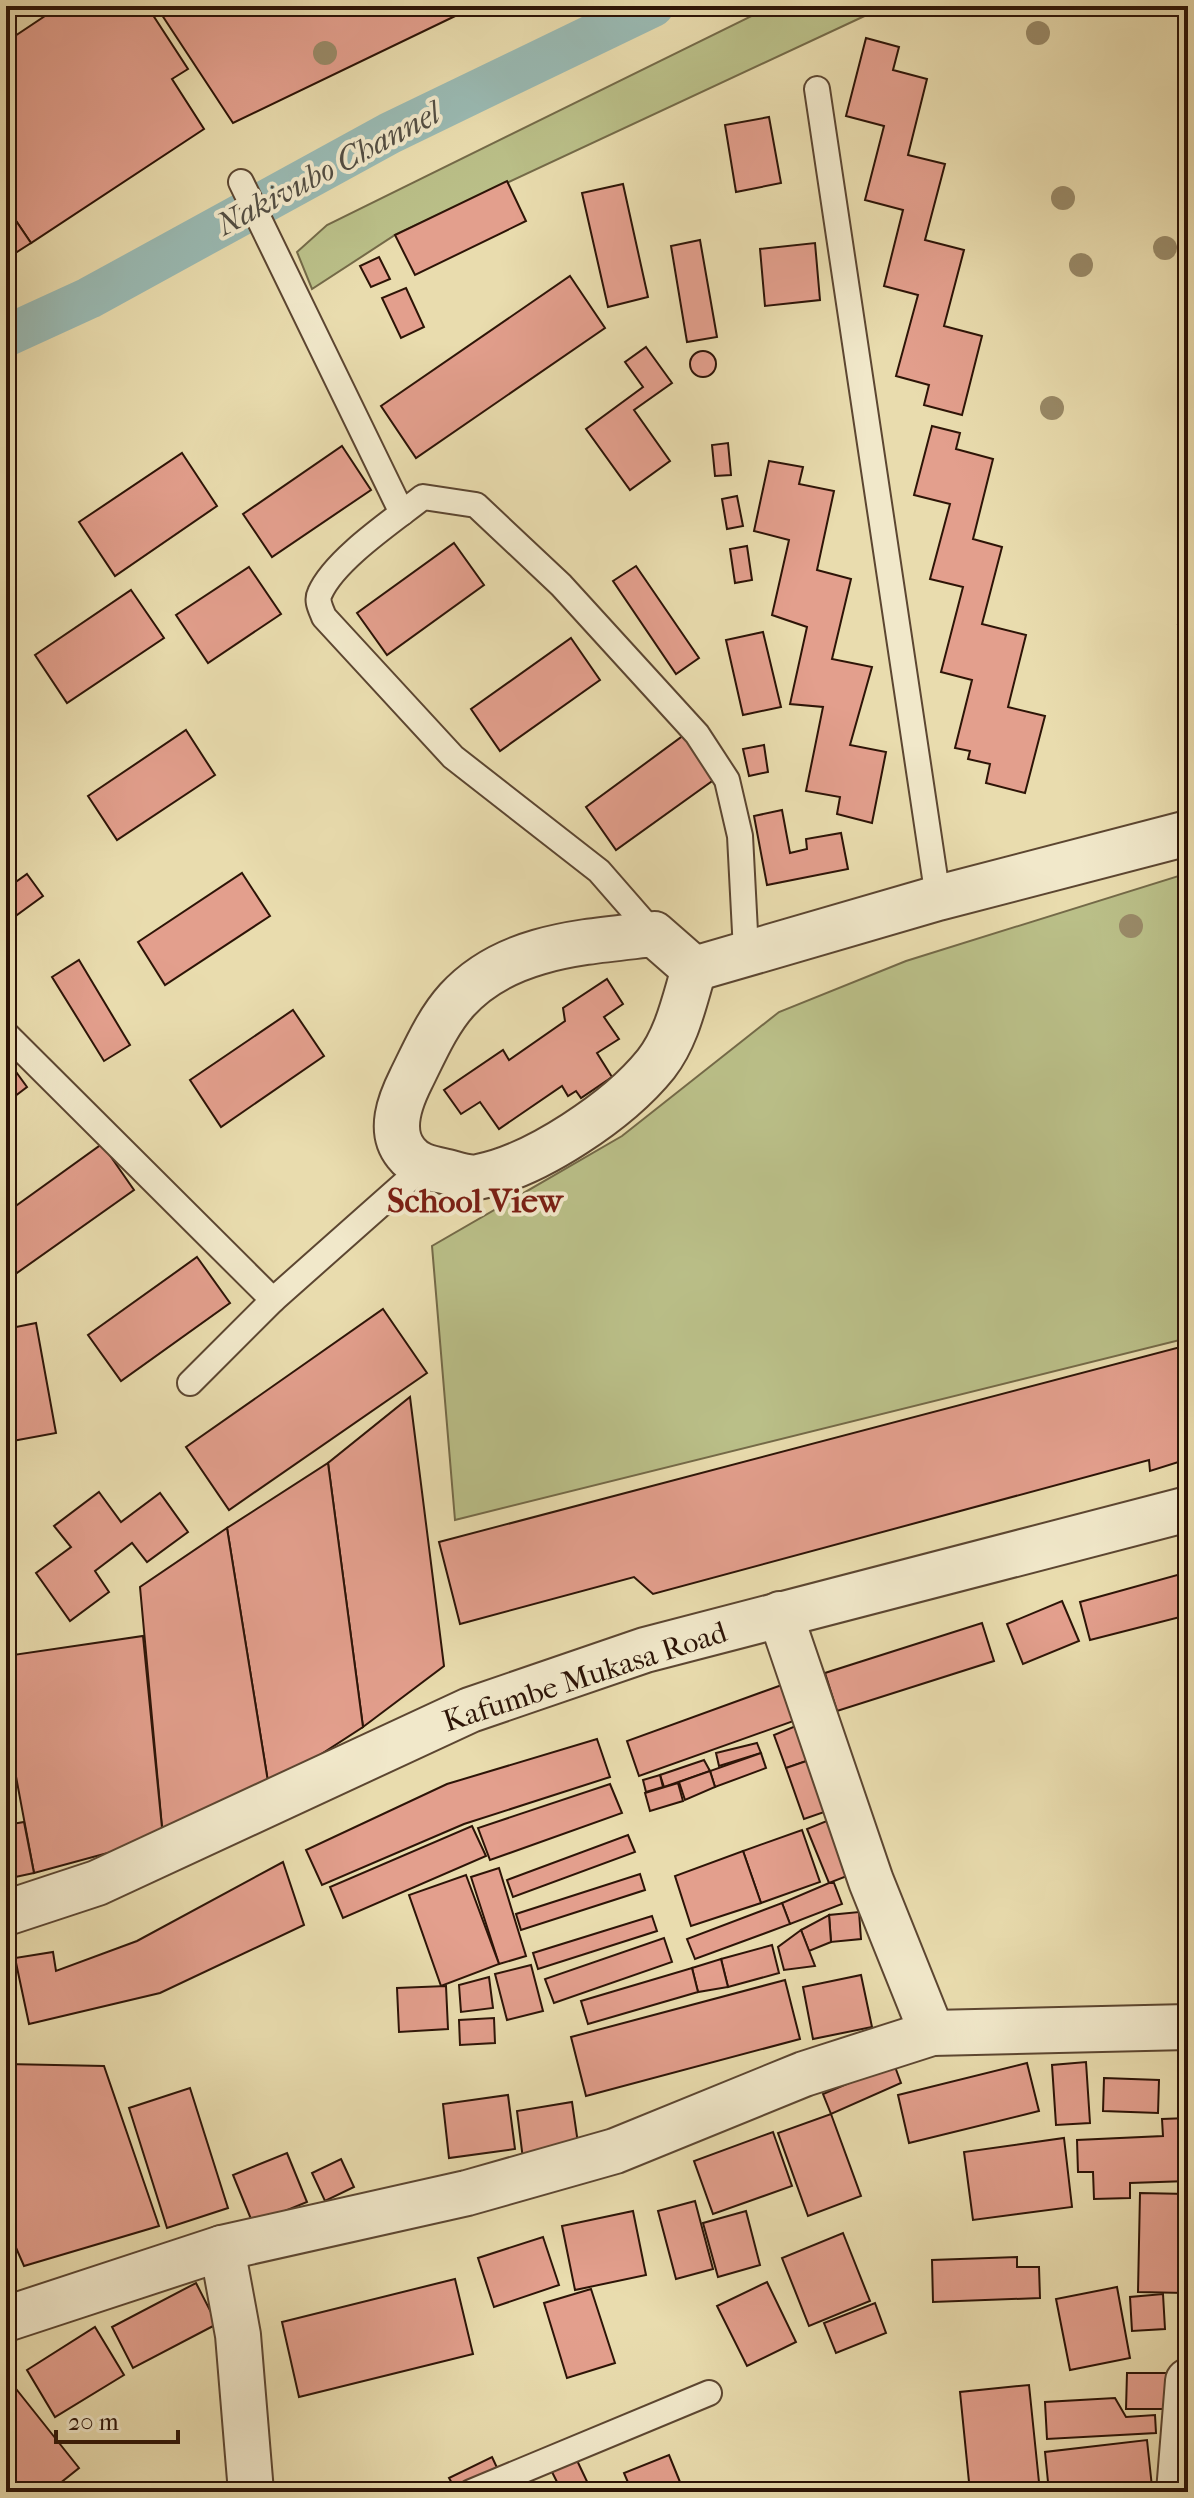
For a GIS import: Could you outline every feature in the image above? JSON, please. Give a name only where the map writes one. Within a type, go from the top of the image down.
[{"type":"street","points":[[694,969],[746,951],[938,898],[1188,833]]},
{"type":"street","points":[[654,934],[694,969],[672,1041],[655,1065],[617,1102],[542,1153],[476,1178],[423,1167],[406,1154],[396,1137],[400,1100],[430,1042],[457,1000],[491,972],[536,950],[654,934]]},
{"type":"street","name":"Kafumbe Mukasa Road","points":[[6,1913],[97,1883],[470,1710],[645,1650],[1188,1509]]},
{"type":"street","points":[[780,1614],[871,1881],[932,2033]]},
{"type":"street","points":[[6,2319],[222,2248],[467,2193],[615,2151],[804,2074],[932,2033],[1188,2027]]},
{"type":"street","points":[[222,2248],[238,2335],[251,2492]]},
{"type":"street","points":[[1179,2492],[1188,2381]]},
{"type":"lane","points":[[817,89],[938,898]]},
{"type":"lane","points":[[241,182],[402,513]]},
{"type":"lane","points":[[654,934],[599,871],[453,757],[324,617],[318,602],[320,593],[338,568],[423,497],[476,505],[561,585],[697,734],[727,780],[734,808],[740,836],[746,951]]},
{"type":"lane","points":[[6,1034],[273,1300]]},
{"type":"lane","points":[[190,1383],[273,1300],[423,1167]]},
{"type":"lane","points":[[471,2492],[709,2393]]},
{"type":"green space","points":[[772,6],[886,6],[395,235],[312,289],[297,252],[327,225]]},
{"type":"green space","points":[[1188,873],[1188,1338],[455,1520],[432,1246],[622,1136],[779,1012],[906,961]]},
{"type":"building","points":[[60,6],[147,6],[188,69],[172,79],[204,129],[31,243],[6,206],[6,42]]},
{"type":"building","points":[[156,6],[476,6],[233,123]]},
{"type":"building","points":[[866,38],[899,47],[893,70],[927,79],[908,155],[945,164],[925,240],[964,250],[944,326],[982,336],[962,415],[924,405],[929,385],[896,376],[918,295],[884,286],[903,210],[865,200],[884,126],[846,116]]},
{"type":"building","points":[[769,117],[781,183],[736,192],[725,125]]},
{"type":"building","points":[[507,181],[526,221],[415,275],[395,235]]},
{"type":"building","points":[[623,184],[648,297],[608,307],[582,193]]},
{"type":"building","points":[[6,206],[31,243],[6,259]]},
{"type":"building","points":[[700,240],[717,337],[687,342],[671,246]]},
{"type":"building","points":[[815,243],[820,300],[765,306],[760,249]]},
{"type":"building","points":[[379,257],[390,279],[371,287],[360,266]]},
{"type":"building","points":[[570,276],[605,328],[416,458],[381,406]]},
{"type":"building","points":[[406,288],[424,327],[401,338],[382,298]]},
{"type":"building","points":[[646,347],[672,383],[634,410],[670,461],[630,490],[586,429],[643,387],[625,362]]},
{"type":"building","points":[[703,351],[712,355],[716,364],[712,373],[703,377],[694,373],[690,364],[694,355]]},
{"type":"building","points":[[932,426],[960,433],[956,449],[993,459],[973,539],[1002,547],[982,624],[1026,635],[1008,707],[1045,716],[1025,793],[986,783],[990,764],[968,759],[970,751],[955,748],[972,680],[941,672],[963,587],[930,579],[950,504],[914,495]]},
{"type":"building","points":[[728,443],[731,475],[715,476],[712,445]]},
{"type":"building","points":[[342,446],[371,490],[272,557],[243,514]]},
{"type":"building","points":[[182,453],[217,506],[115,576],[79,522]]},
{"type":"building","points":[[769,461],[803,467],[799,484],[834,491],[817,570],[851,579],[832,659],[872,667],[850,745],[886,752],[872,823],[837,814],[840,797],[806,791],[823,707],[790,704],[807,627],[772,615],[789,540],[754,531]]},
{"type":"building","points":[[737,496],[743,526],[727,529],[722,499]]},
{"type":"building","points":[[454,543],[484,585],[387,655],[357,613]]},
{"type":"building","points":[[747,546],[752,580],[735,583],[730,549]]},
{"type":"building","points":[[636,566],[699,658],[676,674],[613,581]]},
{"type":"building","points":[[249,567],[281,614],[208,663],[176,615]]},
{"type":"building","points":[[131,590],[164,638],[67,703],[35,655]]},
{"type":"building","points":[[1188,623],[1188,678],[1178,625]]},
{"type":"building","points":[[763,632],[781,707],[743,715],[726,640]]},
{"type":"building","points":[[571,638],[600,680],[500,751],[471,709]]},
{"type":"building","points":[[186,730],[215,775],[117,840],[88,796]]},
{"type":"building","points":[[684,735],[715,779],[616,850],[586,807]]},
{"type":"building","points":[[764,745],[768,772],[749,776],[743,749]]},
{"type":"building","points":[[782,810],[790,853],[807,849],[806,839],[841,833],[848,869],[767,885],[754,816]]},
{"type":"building","points":[[242,873],[270,916],[165,985],[138,942]]},
{"type":"building","points":[[27,874],[43,896],[6,923],[6,889]]},
{"type":"building","points":[[79,960],[130,1045],[104,1061],[52,977]]},
{"type":"building","points":[[607,979],[623,1004],[604,1017],[619,1039],[597,1053],[612,1077],[581,1098],[576,1091],[568,1096],[562,1086],[499,1129],[480,1102],[461,1114],[444,1090],[503,1050],[509,1060],[565,1021],[563,1008]]},
{"type":"building","points":[[293,1010],[324,1056],[221,1127],[190,1080]]},
{"type":"building","points":[[6,1058],[27,1087],[6,1103]]},
{"type":"building","points":[[102,1144],[134,1190],[7,1280],[6,1213]]},
{"type":"building","points":[[197,1257],[230,1303],[121,1381],[88,1335]]},
{"type":"building","points":[[383,1309],[427,1373],[229,1510],[186,1447]]},
{"type":"building","points":[[36,1323],[56,1433],[7,1442],[6,1329]]},
{"type":"building","points":[[1188,1345],[1188,1459],[1150,1471],[1149,1460],[653,1594],[634,1577],[460,1624],[439,1542]]},
{"type":"building","points":[[410,1397],[444,1666],[363,1727],[328,1463]]},
{"type":"building","points":[[328,1463],[363,1727],[269,1788],[227,1528]]},
{"type":"building","points":[[99,1492],[121,1522],[160,1493],[188,1532],[147,1562],[132,1543],[95,1571],[109,1592],[70,1621],[36,1573],[71,1547],[54,1526]]},
{"type":"building","points":[[227,1528],[269,1788],[163,1838],[140,1587]]},
{"type":"building","points":[[1188,1572],[1188,1615],[1090,1640],[1080,1602]]},
{"type":"building","points":[[1062,1601],[1079,1641],[1023,1664],[1007,1624]]},
{"type":"building","points":[[982,1623],[994,1661],[837,1711],[825,1673]]},
{"type":"building","points":[[143,1636],[163,1838],[34,1873],[6,1723],[6,1656]]},
{"type":"building","points":[[790,1682],[802,1718],[639,1776],[627,1741]]},
{"type":"building","points":[[803,1723],[818,1757],[786,1768],[774,1735]]},
{"type":"building","points":[[597,1739],[610,1777],[464,1824],[322,1885],[306,1850],[447,1784]]},
{"type":"building","points":[[757,1743],[761,1753],[719,1766],[716,1753]]},
{"type":"building","points":[[761,1753],[766,1768],[715,1787],[710,1771]]},
{"type":"building","points":[[818,1757],[836,1808],[804,1819],[786,1768]]},
{"type":"building","points":[[704,1760],[710,1771],[664,1787],[660,1775]]},
{"type":"building","points":[[710,1771],[715,1787],[685,1800],[679,1782]]},
{"type":"building","points":[[660,1775],[663,1787],[646,1792],[643,1780]]},
{"type":"building","points":[[678,1783],[683,1801],[650,1811],[645,1793]]},
{"type":"building","points":[[610,1784],[622,1813],[490,1860],[478,1828]]},
{"type":"building","points":[[839,1816],[860,1871],[829,1883],[807,1829]]},
{"type":"building","points":[[24,1822],[34,1873],[6,1879],[6,1825]]},
{"type":"building","points":[[472,1826],[486,1856],[343,1918],[330,1887]]},
{"type":"building","points":[[802,1830],[820,1882],[761,1903],[743,1851]]},
{"type":"building","points":[[628,1835],[635,1852],[513,1897],[507,1880]]},
{"type":"building","points":[[743,1851],[761,1903],[691,1926],[675,1876]]},
{"type":"building","points":[[283,1862],[304,1925],[160,1993],[29,2024],[15,1958],[53,1952],[56,1971],[137,1941]]},
{"type":"building","points":[[499,1868],[526,1956],[499,1964],[471,1877]]},
{"type":"building","points":[[640,1874],[645,1890],[521,1930],[516,1914]]},
{"type":"building","points":[[466,1875],[499,1964],[441,1986],[409,1895]]},
{"type":"building","points":[[834,1883],[842,1904],[790,1924],[782,1903]]},
{"type":"building","points":[[782,1903],[790,1924],[695,1959],[687,1939]]},
{"type":"building","points":[[859,1912],[861,1939],[831,1942],[829,1915]]},
{"type":"building","points":[[829,1915],[831,1942],[809,1951],[801,1930]]},
{"type":"building","points":[[652,1916],[657,1931],[538,1969],[533,1953]]},
{"type":"building","points":[[801,1930],[815,1966],[784,1970],[778,1947]]},
{"type":"building","points":[[664,1938],[672,1962],[554,2003],[545,1979]]},
{"type":"building","points":[[772,1945],[779,1973],[728,1987],[721,1959]]},
{"type":"building","points":[[721,1959],[728,1987],[698,1992],[692,1968]]},
{"type":"building","points":[[531,1965],[543,2011],[507,2020],[495,1974]]},
{"type":"building","points":[[692,1968],[698,1992],[588,2024],[581,2001]]},
{"type":"building","points":[[861,1975],[872,2027],[813,2039],[803,1987]]},
{"type":"building","points":[[489,1977],[493,2008],[461,2012],[459,1985]]},
{"type":"building","points":[[785,1980],[800,2039],[586,2096],[571,2037]]},
{"type":"building","points":[[446,1986],[448,2029],[399,2032],[397,1988]]},
{"type":"building","points":[[494,2018],[495,2043],[460,2045],[459,2020]]},
{"type":"building","points":[[1086,2062],[1090,2123],[1056,2125],[1052,2065]]},
{"type":"building","points":[[1027,2063],[1039,2111],[909,2143],[898,2095]]},
{"type":"building","points":[[6,2064],[104,2066],[159,2226],[24,2266],[6,2225]]},
{"type":"building","points":[[894,2064],[901,2083],[831,2114],[823,2094]]},
{"type":"building","points":[[1104,2078],[1159,2080],[1158,2113],[1103,2111]]},
{"type":"building","points":[[190,2088],[228,2208],[167,2228],[129,2108]]},
{"type":"building","points":[[508,2095],[515,2149],[449,2158],[443,2104]]},
{"type":"building","points":[[572,2102],[579,2150],[523,2159],[517,2111]]},
{"type":"building","points":[[831,2114],[861,2196],[808,2216],[778,2133]]},
{"type":"building","points":[[1188,2118],[1188,2181],[1130,2183],[1130,2198],[1094,2199],[1093,2172],[1078,2172],[1077,2140],[1163,2136],[1162,2119]]},
{"type":"building","points":[[773,2132],[792,2186],[713,2214],[694,2161]]},
{"type":"building","points":[[1064,2138],[1072,2207],[973,2220],[964,2152]]},
{"type":"building","points":[[287,2153],[307,2202],[253,2224],[233,2175]]},
{"type":"building","points":[[341,2159],[354,2187],[325,2201],[312,2173]]},
{"type":"building","points":[[1140,2193],[1187,2194],[1185,2293],[1138,2292]]},
{"type":"building","points":[[695,2201],[713,2269],[676,2279],[658,2211]]},
{"type":"building","points":[[633,2211],[646,2275],[575,2290],[562,2226]]},
{"type":"building","points":[[746,2211],[760,2265],[718,2277],[703,2223]]},
{"type":"building","points":[[843,2233],[870,2301],[809,2326],[782,2258]]},
{"type":"building","points":[[543,2237],[559,2285],[494,2307],[478,2258]]},
{"type":"building","points":[[1017,2257],[1017,2267],[1039,2267],[1040,2298],[933,2302],[932,2260]]},
{"type":"building","points":[[455,2279],[473,2354],[299,2397],[282,2322]]},
{"type":"building","points":[[767,2282],[796,2342],[747,2366],[717,2306]]},
{"type":"building","points":[[196,2283],[217,2324],[133,2368],[112,2327]]},
{"type":"building","points":[[1117,2287],[1130,2358],[1070,2370],[1056,2299]]},
{"type":"building","points":[[591,2289],[615,2363],[567,2378],[544,2303]]},
{"type":"building","points":[[1163,2294],[1165,2329],[1132,2331],[1130,2297]]},
{"type":"building","points":[[875,2303],[886,2333],[836,2353],[824,2323]]},
{"type":"building","points":[[95,2327],[124,2375],[55,2417],[27,2370]]},
{"type":"building","points":[[1127,2373],[1168,2373],[1168,2409],[1126,2409]]},
{"type":"building","points":[[9,2380],[79,2468],[49,2492],[6,2492],[6,2382]]},
{"type":"building","points":[[1029,2385],[1040,2492],[970,2492],[960,2392]]},
{"type":"building","points":[[1115,2398],[1126,2417],[1155,2415],[1156,2433],[1047,2439],[1045,2402]]},
{"type":"building","points":[[1147,2440],[1152,2487],[1049,2492],[1045,2452]]},
{"type":"building","points":[[573,2452],[592,2492],[562,2492],[548,2464]]},
{"type":"building","points":[[669,2455],[680,2482],[654,2492],[632,2492],[624,2473]]},
{"type":"building","points":[[492,2457],[500,2474],[464,2492],[457,2492],[449,2478]]},
{"type":"waterway","name":"Nakivubo Channel","points":[[6,336],[89,298],[390,133],[653,6]]},
{"type":"district","name":"School View","points":[[475,1201]]}]
